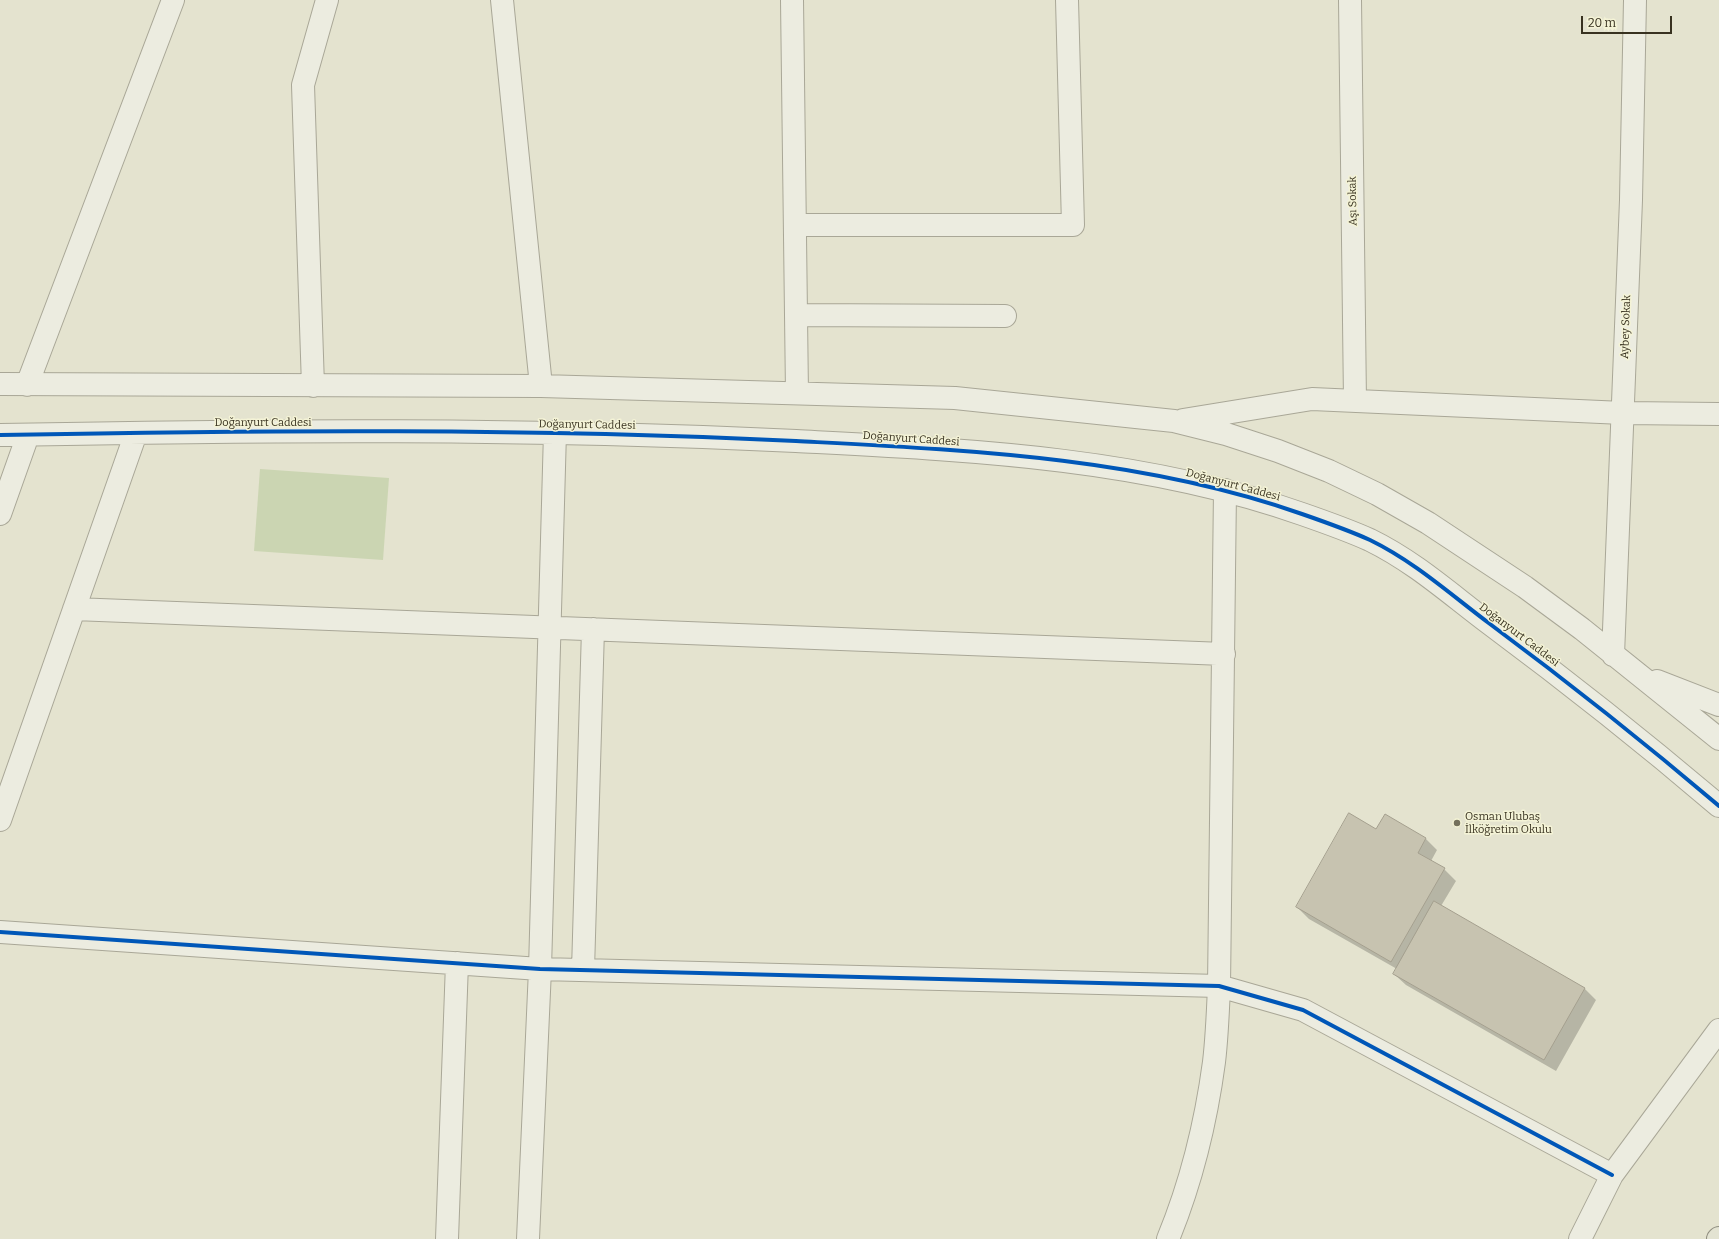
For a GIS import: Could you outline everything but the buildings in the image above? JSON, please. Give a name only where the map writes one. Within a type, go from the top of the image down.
[{"type":"street","points":[[27,385],[173,0]]},
{"type":"street","points":[[313,386],[303,85],[327,0]]},
{"type":"street","points":[[502,0],[541,386]]},
{"type":"street","points":[[792,0],[797,393]]},
{"type":"street","points":[[795,225],[1073,225],[1067,0]]},
{"type":"street","name":"Aşı Sokak","points":[[1350,0],[1355,401]]},
{"type":"street","name":"Aybey Sokak","points":[[1613,654],[1631,200],[1635,0]]},
{"type":"street","points":[[796,315],[1004,316]]},
{"type":"street","points":[[0,384],[541,386],[956,398],[1174,421],[1226,434],[1278,451],[1329,471],[1377,494],[1428,523],[1489,562],[1582,629],[1719,739]]},
{"type":"street","points":[[1174,421],[1312,399],[1623,413],[1719,414]]},
{"type":"street","points":[[528,1239],[540,969],[555,432]]},
{"type":"street","name":"Doğanyurt Caddesi","points":[[0,435],[136,433],[555,432],[692,436],[857,444],[1021,456],[1090,463],[1158,474],[1275,504],[1349,531],[1405,559],[1436,580],[1464,605],[1565,680],[1663,758],[1719,806]]},
{"type":"street","points":[[0,820],[136,433]]},
{"type":"street","points":[[0,514],[28,435]]},
{"type":"street","points":[[1168,1239],[1190,1175],[1204,1119],[1214,1062],[1220,986],[1225,490]]},
{"type":"street","points":[[74,609],[1224,654]]},
{"type":"street","points":[[583,970],[593,629]]},
{"type":"street","points":[[1637,674],[1719,705]]},
{"type":"street","points":[[0,932],[540,969],[1220,986],[1303,1010],[1612,1175]]},
{"type":"street","points":[[447,1239],[457,963]]},
{"type":"street","points":[[1580,1239],[1612,1175],[1719,1030]]},
{"type":"green space","points":[[260,469],[389,478],[383,560],[254,551]]},
{"type":"cycle path","points":[[0,435],[398,431],[697,437],[860,444],[988,453],[1116,468],[1178,480],[1241,495],[1328,523],[1370,540],[1402,558],[1432,579],[1635,736],[1719,806]]},
{"type":"cycle path","points":[[0,932],[540,969],[1219,986],[1303,1010],[1612,1175]]},
{"type":"place","name":"Osman Ulubaş İlköğretim Okulu","points":[[1457,823]]}]
